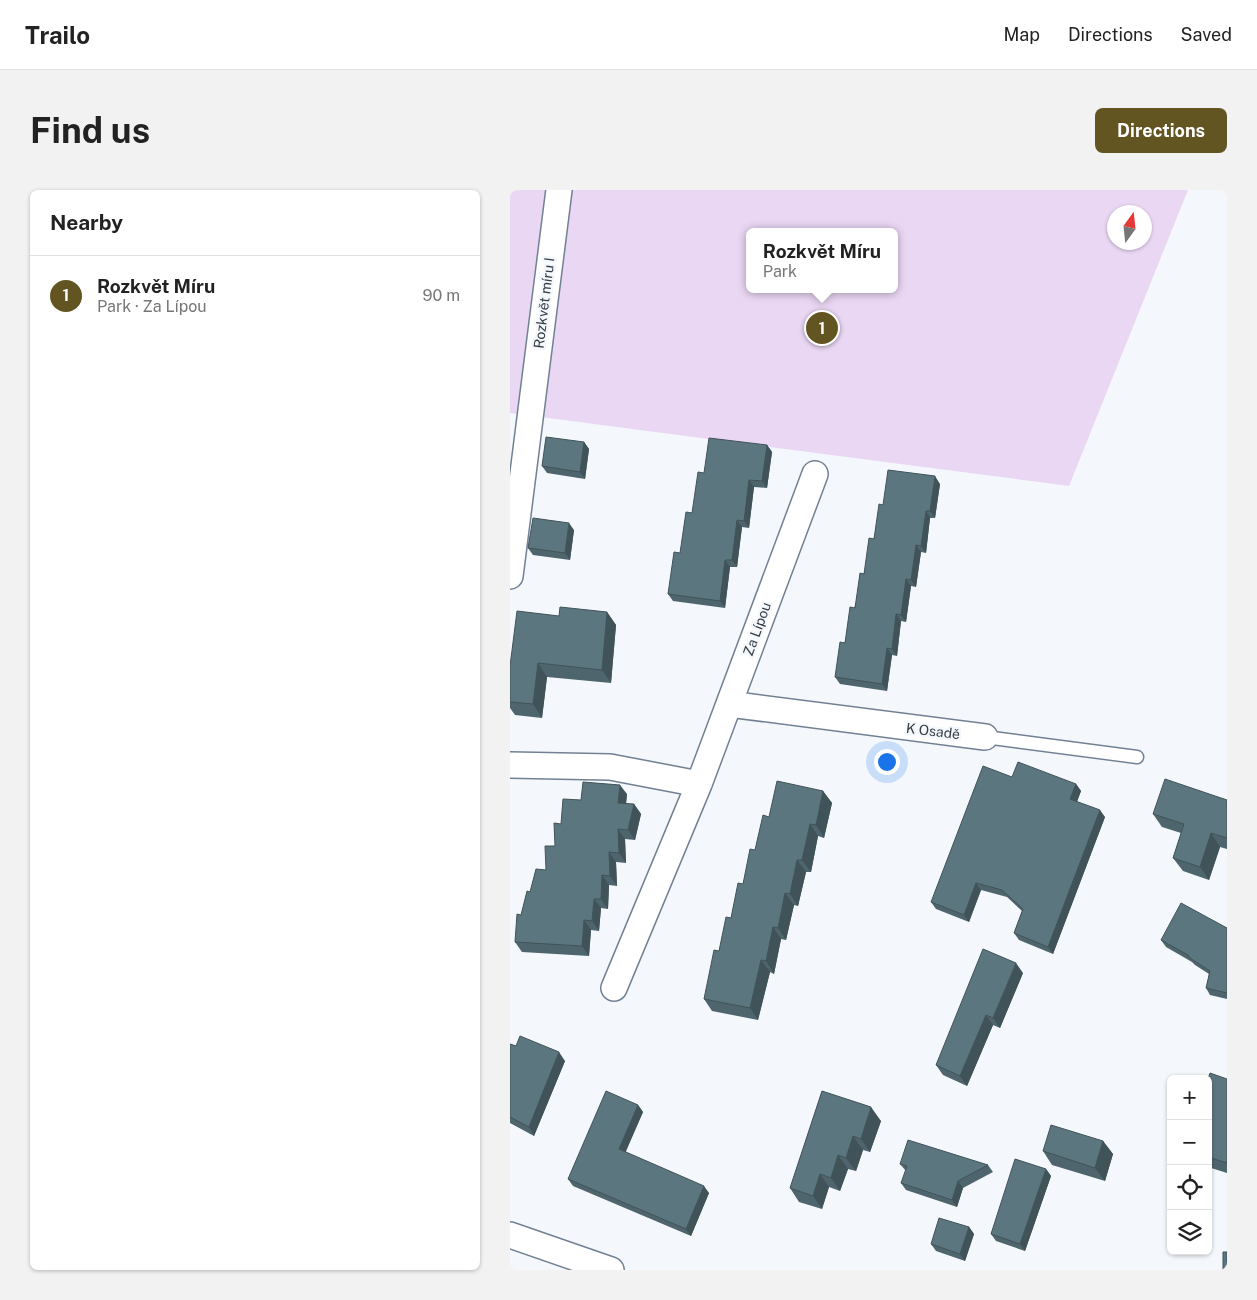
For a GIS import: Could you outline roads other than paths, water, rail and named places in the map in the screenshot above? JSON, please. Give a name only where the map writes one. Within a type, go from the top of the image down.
[{"type":"street","name":"Rozkvět míru I","points":[[510,576],[559,190]]},
{"type":"street","name":"Za Lípou","points":[[614,988],[699,784],[815,474]]},
{"type":"street","name":"K Osadě","points":[[729,704],[985,737]]},
{"type":"street","points":[[510,765],[610,768],[699,784]]},
{"type":"street","points":[[510,1235],[611,1270]]},
{"type":"lane","name":"K Osadě","points":[[985,737],[1137,757]]},
{"type":"place","name":"Rozkvět Míru","points":[[822,328]]}]
